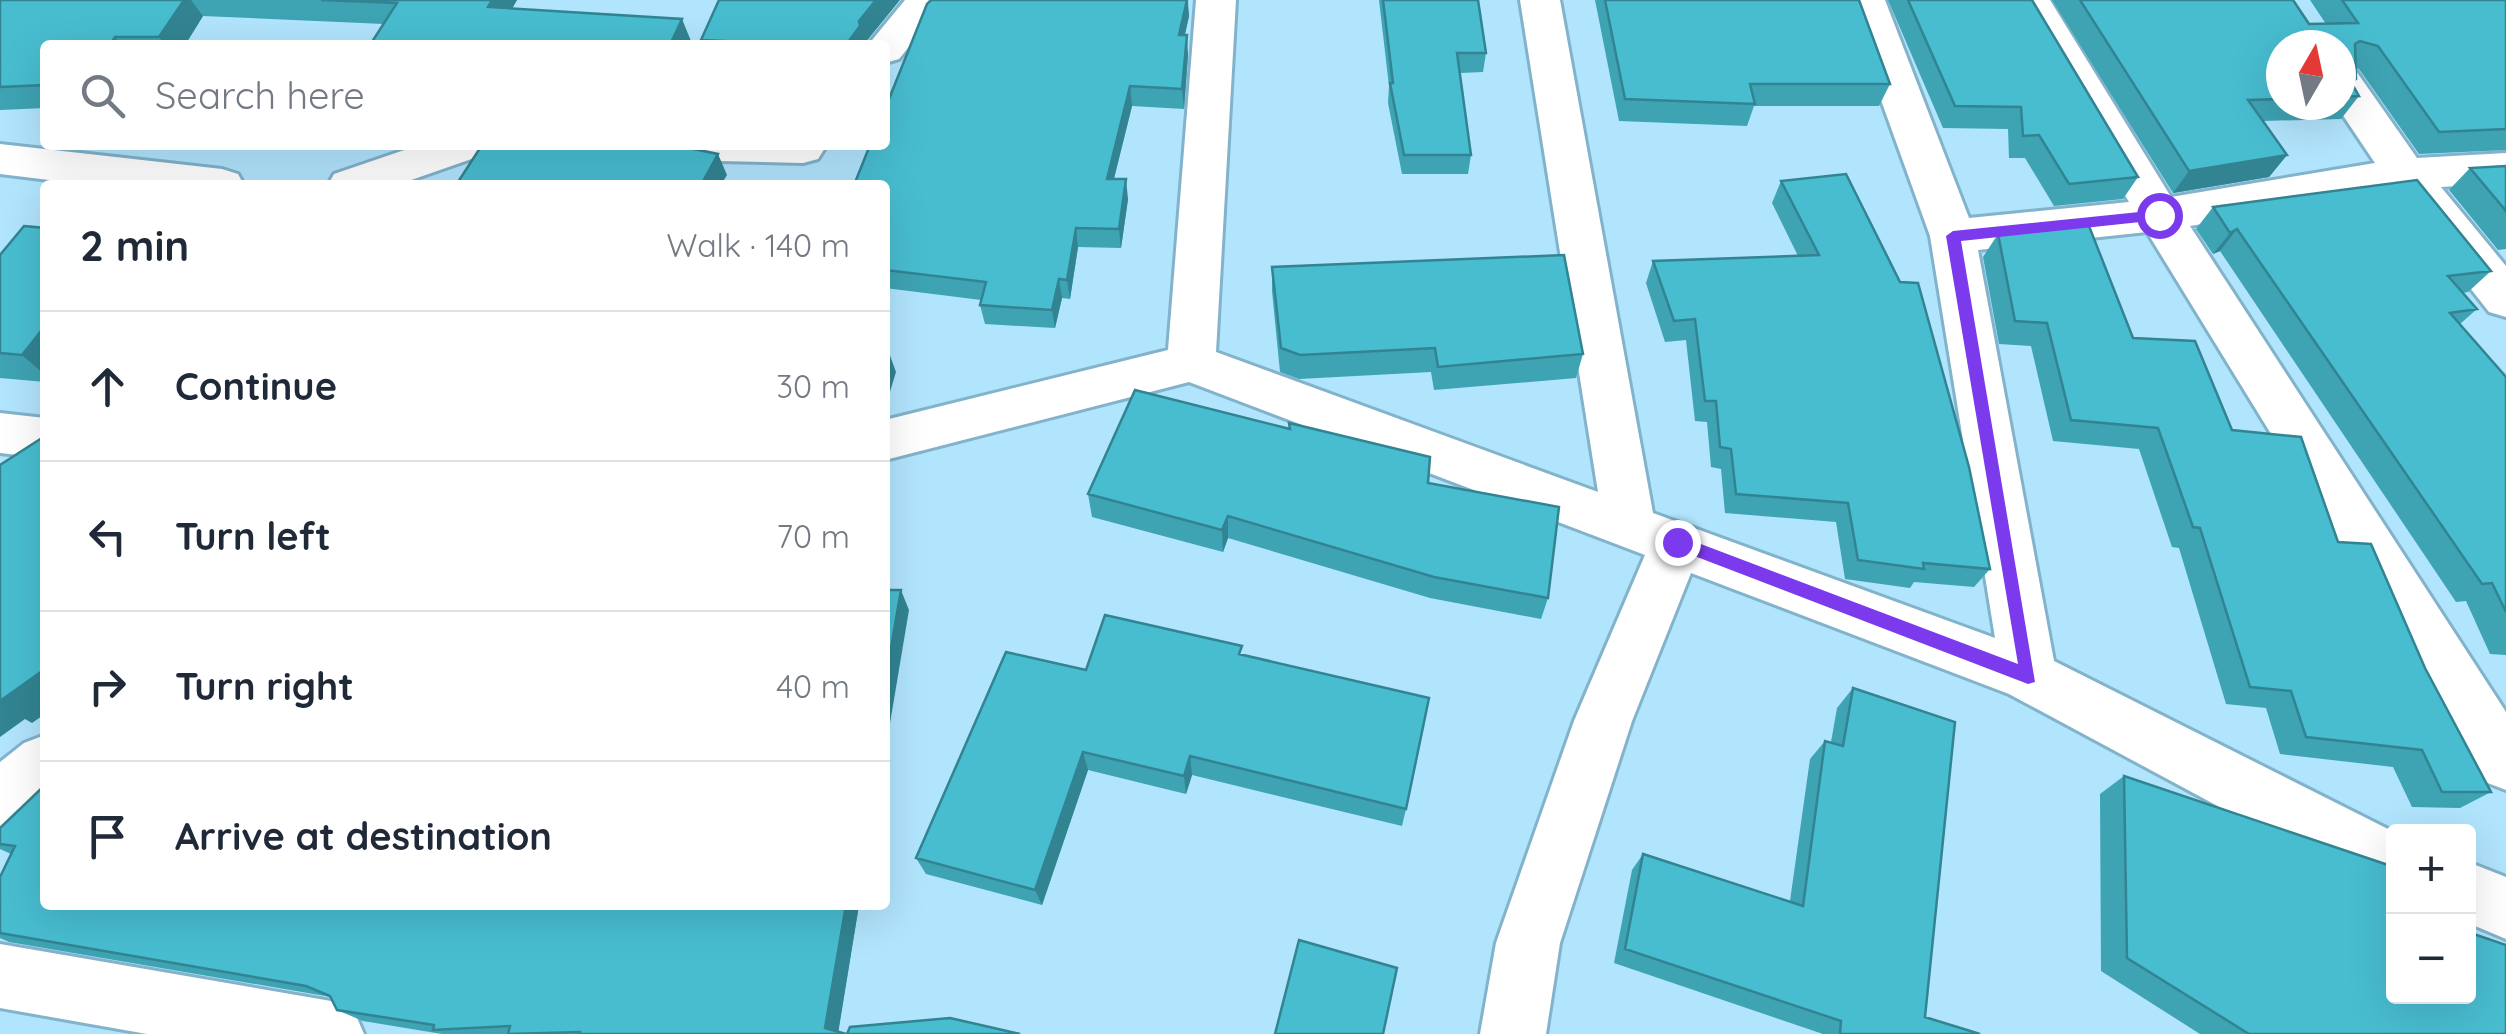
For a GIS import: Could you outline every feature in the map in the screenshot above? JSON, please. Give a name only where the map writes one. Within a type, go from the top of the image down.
[{"type":"street","points":[[890,44],[927,0]]},
{"type":"street","points":[[1191,363],[1216,0]]},
{"type":"street","points":[[1513,1034],[1528,942],[1602,721],[1653,534],[1540,0]]},
{"type":"street","points":[[1865,0],[1953,236],[2028,676]]},
{"type":"street","points":[[2030,0],[2159,215],[2506,763]]},
{"type":"street","points":[[2356,103],[2405,174],[2506,299]]},
{"type":"street","points":[[364,180],[451,150]]},
{"type":"street","points":[[769,180],[800,150]]},
{"type":"street","points":[[0,159],[179,180]]},
{"type":"street","points":[[1953,236],[2159,215],[2405,174],[2506,168]]},
{"type":"street","points":[[890,439],[1191,363],[2028,676],[2343,841],[2386,859]]},
{"type":"street","points":[[0,433],[40,439]]},
{"type":"street","points":[[0,474],[40,444]]},
{"type":"street","points":[[2476,895],[2506,908]]},
{"type":"street","points":[[0,976],[331,1034]]},
{"type":"building","points":[[0,0],[184,0],[159,37],[40,40],[40,85],[0,87]]},
{"type":"building","points":[[321,0],[492,0],[488,7],[682,19],[672,40],[373,40],[397,3]]},
{"type":"building","points":[[719,0],[876,0],[850,40],[701,40]]},
{"type":"building","points":[[931,0],[1187,0],[1179,35],[1187,35],[1182,89],[1130,86],[1107,179],[1126,179],[1119,229],[1076,228],[1067,280],[1059,279],[1052,310],[980,305],[986,282],[890,271],[890,180],[856,180],[868,150],[890,150],[890,96]]},
{"type":"building","points":[[1383,0],[1478,0],[1486,53],[1457,53],[1471,155],[1404,155],[1390,83]]},
{"type":"building","points":[[1605,0],[1859,0],[1890,84],[1750,84],[1755,104],[1625,99]]},
{"type":"building","points":[[1908,0],[2032,0],[2138,177],[2069,184],[2039,135],[2023,136],[2021,107],[1955,106]]},
{"type":"building","points":[[2080,0],[2293,0],[2309,24],[2358,23],[2342,0],[2506,0],[2506,129],[2439,132],[2378,46],[2356,43],[2356,30],[2266,30],[2266,99],[2248,100],[2287,155],[2189,171]]},
{"type":"building","points":[[479,150],[698,150],[718,154],[704,180],[459,180]]},
{"type":"building","points":[[2506,166],[2506,211],[2470,168]]},
{"type":"building","points":[[1846,174],[1900,282],[1918,283],[1969,467],[1990,569],[1923,563],[1924,569],[1858,560],[1848,503],[1736,494],[1731,449],[1720,447],[1716,401],[1705,401],[1695,319],[1674,321],[1653,261],[1819,255],[1781,181]]},
{"type":"building","points":[[2417,180],[2491,271],[2448,276],[2477,309],[2450,313],[2506,377],[2506,612],[2492,583],[2482,584],[2237,229],[2230,233],[2213,207]]},
{"type":"building","points":[[2087,221],[2133,338],[2195,341],[2232,430],[2301,437],[2338,542],[2371,544],[2425,668],[2491,792],[2442,792],[2422,750],[2306,737],[2291,691],[2250,687],[2200,528],[2193,527],[2158,428],[2071,420],[2047,323],[2015,321],[1998,234]]},
{"type":"building","points":[[24,226],[40,228],[40,332],[22,355],[0,353],[0,255]]},
{"type":"building","points":[[1564,255],[1583,354],[1438,367],[1435,348],[1300,355],[1281,348],[1272,267]]},
{"type":"building","points":[[1135,390],[1290,429],[1289,423],[1430,457],[1428,483],[1559,507],[1548,598],[1434,577],[1228,516],[1222,530],[1088,494]]},
{"type":"building","points":[[40,439],[40,673],[0,701],[0,465]]},
{"type":"building","points":[[890,590],[901,590],[890,654]]},
{"type":"building","points":[[1105,615],[1242,646],[1239,654],[1429,698],[1406,809],[1190,756],[1184,776],[1083,752],[1035,890],[916,858],[1006,652],[1086,670]]},
{"type":"building","points":[[1853,688],[1955,722],[1925,1017],[1980,1034],[1840,1034],[1841,1021],[1625,949],[1643,854],[1803,906],[1825,741],[1843,746]]},
{"type":"building","points":[[2124,776],[2386,864],[2386,1004],[2476,1004],[2476,935],[2506,945],[2506,1034],[2249,1034],[2127,958]]},
{"type":"building","points":[[40,790],[40,910],[845,910],[825,1028],[846,1034],[508,1034],[510,1026],[433,1030],[434,1025],[337,1010],[330,996],[306,986],[0,933],[0,877],[15,846],[0,844],[0,828]]},
{"type":"building","points":[[1299,940],[1397,968],[1383,1034],[1275,1034]]},
{"type":"building","points":[[950,1018],[1020,1034],[847,1034],[850,1027]]},
{"type":"route","points":[[1677,542],[2028,676],[1953,236],[2159,215]]}]
